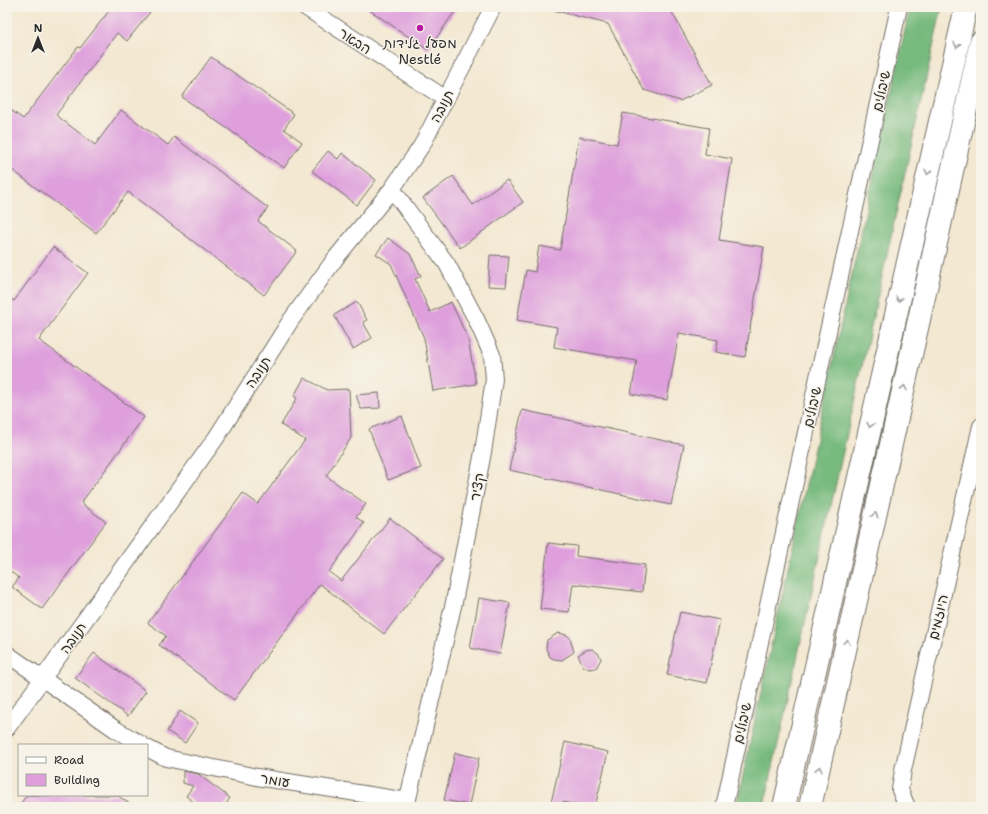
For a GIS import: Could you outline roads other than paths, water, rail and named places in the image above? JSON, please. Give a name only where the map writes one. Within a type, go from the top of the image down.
[{"type":"highway","points":[[784,807],[966,7]]},
{"type":"highway","points":[[810,807],[981,42]]},
{"type":"street","name":"הבאר","points":[[305,7],[446,99]]},
{"type":"street","name":"תנובה","points":[[7,728],[44,679],[216,438],[300,308],[335,258],[392,189],[422,145],[493,7]]},
{"type":"street","name":"שיבולים","points":[[724,807],[899,7]]},
{"type":"street","name":"קציר","points":[[392,189],[447,264],[477,321],[492,355],[494,379],[483,452],[454,602],[406,804]]},
{"type":"street","name":"היוזמים","points":[[907,807],[900,790],[903,770],[981,426]]},
{"type":"street","points":[[7,654],[115,729],[140,744]]},
{"type":"street","name":"עומר","points":[[148,749],[166,758],[257,777],[406,804]]},
{"type":"place","name":"מפעל גלידות Nestlé","points":[[420,28]]}]
